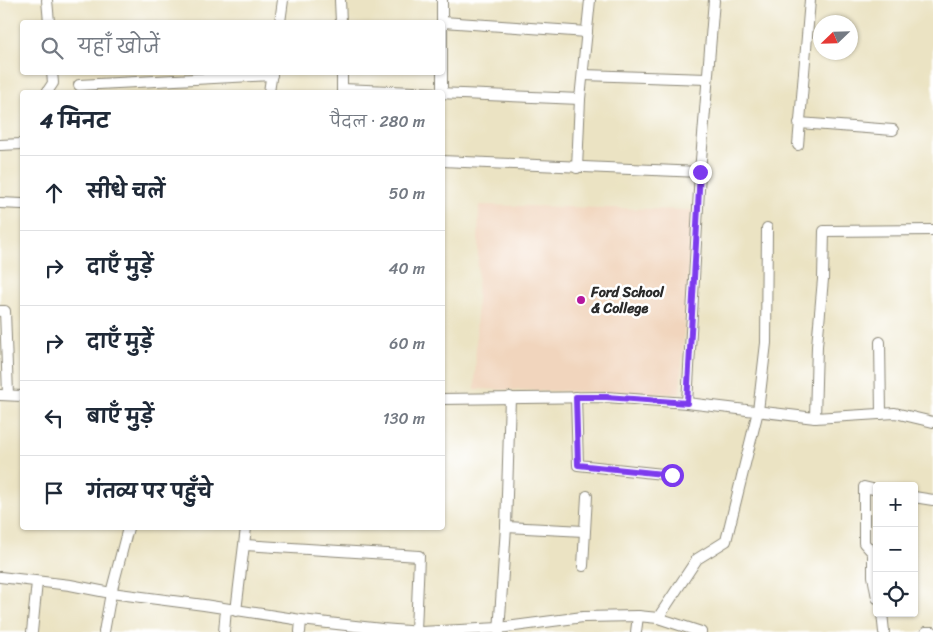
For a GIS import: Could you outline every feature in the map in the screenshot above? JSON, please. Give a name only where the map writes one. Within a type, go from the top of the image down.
[{"type":"street","points":[[47,0],[49,20]]},
{"type":"street","points":[[280,20],[283,0]]},
{"type":"street","points":[[340,0],[341,20]]},
{"type":"street","points":[[442,0],[443,20]]},
{"type":"street","points":[[577,168],[580,99],[590,0]]},
{"type":"street","points":[[687,403],[700,172],[714,0]]},
{"type":"street","points":[[798,145],[810,0]]},
{"type":"street","points":[[445,22],[587,32]]},
{"type":"street","points":[[48,90],[53,83],[52,75]]},
{"type":"street","points":[[79,84],[253,75]]},
{"type":"street","points":[[269,90],[272,75]]},
{"type":"street","points":[[342,75],[342,90]]},
{"type":"street","points":[[442,75],[442,90]]},
{"type":"street","points":[[583,75],[707,79]]},
{"type":"street","points":[[445,92],[580,99]]},
{"type":"street","points":[[799,123],[893,130]]},
{"type":"street","points":[[0,145],[20,144]]},
{"type":"street","points":[[445,161],[700,172]]},
{"type":"street","points":[[0,204],[20,204]]},
{"type":"street","points":[[658,618],[697,559],[726,541],[758,411],[766,343],[767,228]]},
{"type":"street","points":[[815,418],[824,231],[933,230]]},
{"type":"street","points":[[0,311],[5,311],[4,395],[20,396]]},
{"type":"street","points":[[880,342],[881,414]]},
{"type":"street","points":[[499,630],[506,527],[510,397]]},
{"type":"street","points":[[576,397],[578,465],[672,475]]},
{"type":"street","points":[[445,398],[606,397],[687,403],[815,418],[895,413],[933,422]]},
{"type":"street","points":[[873,489],[864,487],[864,543],[873,553],[873,572]]},
{"type":"street","points":[[583,566],[587,496]]},
{"type":"street","points":[[918,497],[933,500]]},
{"type":"street","points":[[506,527],[584,531]]},
{"type":"street","points":[[104,632],[111,593],[127,530]]},
{"type":"street","points":[[224,632],[231,610],[245,545],[246,530]]},
{"type":"street","points":[[245,545],[419,556],[416,631]]},
{"type":"street","points":[[0,577],[70,585],[111,593],[204,604],[231,610],[382,631],[499,630],[583,617],[638,616],[658,618],[701,632]]},
{"type":"street","points":[[32,632],[37,582]]},
{"type":"street","points":[[636,632],[638,616]]},
{"type":"street","points":[[882,617],[884,632]]},
{"type":"street","points":[[300,632],[301,620]]},
{"type":"street","points":[[926,632],[933,632]]},
{"type":"shaded area","name":"Ford School & College","points":[[479,205],[692,210],[680,394],[475,389]]},
{"type":"place","name":"Ford School & College","points":[[581,300]]},
{"type":"route","points":[[672,475],[578,465],[576,397],[606,397],[687,403],[700,172]]}]
